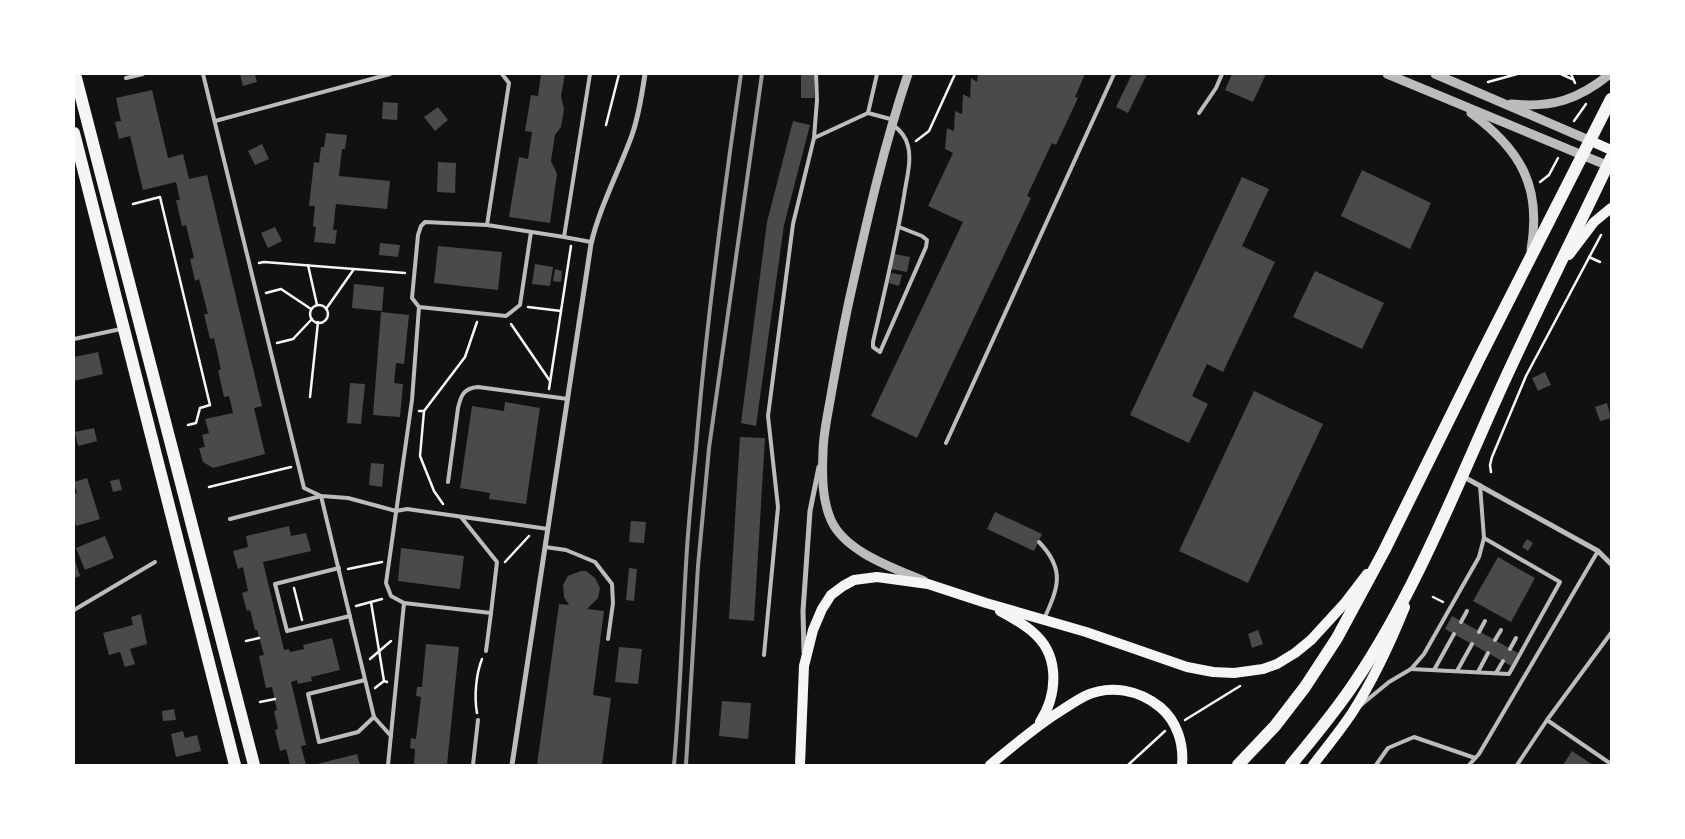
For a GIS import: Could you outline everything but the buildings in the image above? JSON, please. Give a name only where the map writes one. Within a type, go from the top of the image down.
[{"type":"main road","points":[[75,74],[254,765]]},
{"type":"main road","points":[[1238,765],[1275,726],[1305,687],[1337,638],[1384,551],[1611,99]]},
{"type":"main road","points":[[74,133],[235,765]]},
{"type":"main road","points":[[1591,141],[1611,150]]},
{"type":"main road","points":[[1291,765],[1318,733],[1356,681],[1395,614],[1430,545],[1497,396],[1610,164]]},
{"type":"main road","points":[[1554,277],[1594,222],[1611,208]]},
{"type":"main road","points":[[1313,765],[1351,713],[1372,678],[1392,639],[1430,545]]},
{"type":"main road","points":[[801,763],[804,666],[813,630],[822,609],[831,595],[854,580],[877,577],[928,584],[1044,619],[1187,667],[1220,673],[1234,673],[1257,670],[1277,664],[1311,640],[1344,604],[1384,551]]},
{"type":"main road","points":[[986,603],[1023,624],[1037,636],[1051,659],[1054,683],[1046,713],[1038,725]]},
{"type":"main road","points":[[990,765],[1038,725],[1085,696],[1096,692],[1114,690],[1132,692],[1153,702],[1170,718],[1180,740],[1182,765]]},
{"type":"street","points":[[512,765],[591,242],[634,129],[646,74]]},
{"type":"street","points":[[804,666],[803,611],[810,511],[823,452],[840,344],[893,122],[908,74]]},
{"type":"street","points":[[1387,74],[1583,156],[1610,164]]},
{"type":"street","points":[[1435,74],[1449,77],[1591,141]]},
{"type":"street","points":[[1501,102],[1530,106],[1558,103],[1588,90],[1610,74]]},
{"type":"street","points":[[1461,106],[1481,120],[1511,149],[1527,177],[1534,221],[1530,256],[1524,272]]},
{"type":"street","points":[[823,452],[825,500],[831,520],[839,534],[852,546],[868,556],[928,584]]},
{"type":"street","points":[[1462,476],[1598,551],[1611,564]]},
{"type":"lane","points":[[126,78],[143,74]]},
{"type":"lane","points":[[203,74],[304,488],[321,496]]},
{"type":"lane","points":[[215,122],[390,74]]},
{"type":"lane","points":[[486,225],[509,83],[502,74]]},
{"type":"lane","points":[[564,237],[590,74]]},
{"type":"lane","points":[[764,655],[778,507],[768,416],[793,224],[814,138],[817,100],[816,74]]},
{"type":"lane","points":[[868,114],[877,74]]},
{"type":"lane","points":[[946,442],[1114,74]]},
{"type":"lane","points":[[1199,113],[1216,88],[1222,74]]},
{"type":"lane","points":[[814,138],[868,114],[893,122],[906,140],[909,152],[899,226],[873,342],[873,347],[880,352],[926,247],[927,240],[922,236],[899,226]]},
{"type":"lane","points":[[490,613],[404,603],[391,596],[386,583],[410,411],[419,307],[412,298],[418,235],[425,222],[486,225],[591,242]]},
{"type":"lane","points":[[419,307],[506,316],[520,305],[531,232]]},
{"type":"lane","points":[[74,339],[123,328]]},
{"type":"lane","points":[[448,482],[458,408],[461,396],[465,391],[478,387],[568,399]]},
{"type":"lane","points":[[1351,713],[1389,682],[1411,669],[1424,654],[1453,604],[1479,557],[1484,538],[1480,485]]},
{"type":"lane","points":[[321,496],[374,717],[391,736]]},
{"type":"lane","points":[[230,519],[321,496],[348,498],[396,511],[407,509],[548,529]]},
{"type":"lane","points":[[461,517],[497,562],[486,651]]},
{"type":"lane","points":[[1411,669],[1509,674],[1560,582],[1484,538]]},
{"type":"lane","points":[[1039,542],[1054,564],[1058,581],[1056,591],[1044,619]]},
{"type":"lane","points":[[545,547],[566,550],[596,562],[612,584],[613,603],[608,639]]},
{"type":"lane","points":[[1469,765],[1479,754],[1598,551]]},
{"type":"lane","points":[[74,610],[155,562]]},
{"type":"lane","points":[[339,570],[276,584],[280,603],[287,631],[350,616]]},
{"type":"lane","points":[[388,765],[404,603]]},
{"type":"lane","points":[[1461,622],[1467,611]]},
{"type":"lane","points":[[1479,632],[1485,621]]},
{"type":"lane","points":[[1495,640],[1501,630]]},
{"type":"lane","points":[[1517,765],[1547,720],[1611,633]]},
{"type":"lane","points":[[1434,670],[1454,634]]},
{"type":"lane","points":[[1510,649],[1516,638]]},
{"type":"lane","points":[[1457,671],[1472,644]]},
{"type":"lane","points":[[1478,672],[1488,653]]},
{"type":"lane","points":[[1496,673],[1503,661]]},
{"type":"lane","points":[[365,680],[308,694],[319,742],[358,732],[374,717]]},
{"type":"lane","points":[[472,765],[478,720]]},
{"type":"lane","points":[[1547,720],[1611,764]]},
{"type":"lane","points":[[1376,765],[1388,748],[1414,737],[1475,758]]},
{"type":"path","points":[[606,125],[620,74]]},
{"type":"path","points":[[916,141],[929,131],[955,74]]},
{"type":"path","points":[[1488,82],[1517,74]]},
{"type":"path","points":[[1561,74],[1572,79]]},
{"type":"path","points":[[1571,74],[1577,86]]},
{"type":"path","points":[[1574,121],[1586,103]]},
{"type":"path","points":[[1539,183],[1549,175],[1558,158]]},
{"type":"path","points":[[133,204],[160,197],[210,405],[200,408],[196,423],[188,425]]},
{"type":"path","points":[[1491,472],[1492,458],[1526,376],[1604,231]]},
{"type":"path","points":[[548,396],[572,238]]},
{"type":"path","points":[[1589,257],[1600,262]]},
{"type":"path","points":[[250,266],[264,262],[414,273]]},
{"type":"path","points":[[308,265],[317,305]]},
{"type":"path","points":[[326,309],[354,269]]},
{"type":"path","points":[[257,295],[281,289],[311,309]]},
{"type":"path","points":[[321,305],[328,314],[324,321],[318,322],[312,319],[311,309],[321,305]]},
{"type":"path","points":[[520,305],[561,311]]},
{"type":"path","points":[[449,515],[434,491],[420,456],[424,411],[465,356],[480,314]]},
{"type":"path","points":[[506,316],[550,381]]},
{"type":"path","points":[[269,345],[293,339],[312,319]]},
{"type":"path","points":[[310,397],[318,322]]},
{"type":"path","points":[[410,411],[424,411]]},
{"type":"path","points":[[209,487],[298,465]]},
{"type":"path","points":[[497,562],[504,563],[536,528]]},
{"type":"path","points":[[339,570],[379,562],[389,563]]},
{"type":"path","points":[[292,580],[304,627]]},
{"type":"path","points":[[348,608],[391,596]]},
{"type":"path","points":[[371,602],[384,681],[396,686]]},
{"type":"path","points":[[362,666],[401,632]]},
{"type":"path","points":[[246,641],[259,638]]},
{"type":"path","points":[[478,720],[475,704],[479,666],[486,651]]},
{"type":"path","points":[[1182,722],[1245,683]]},
{"type":"path","points":[[260,702],[275,699]]},
{"type":"path","points":[[1128,765],[1164,732]]},
{"type":"railway","points":[[674,765],[688,536],[700,402],[716,261],[741,74]]},
{"type":"railway","points":[[686,765],[698,566],[709,448],[762,74]]}]
